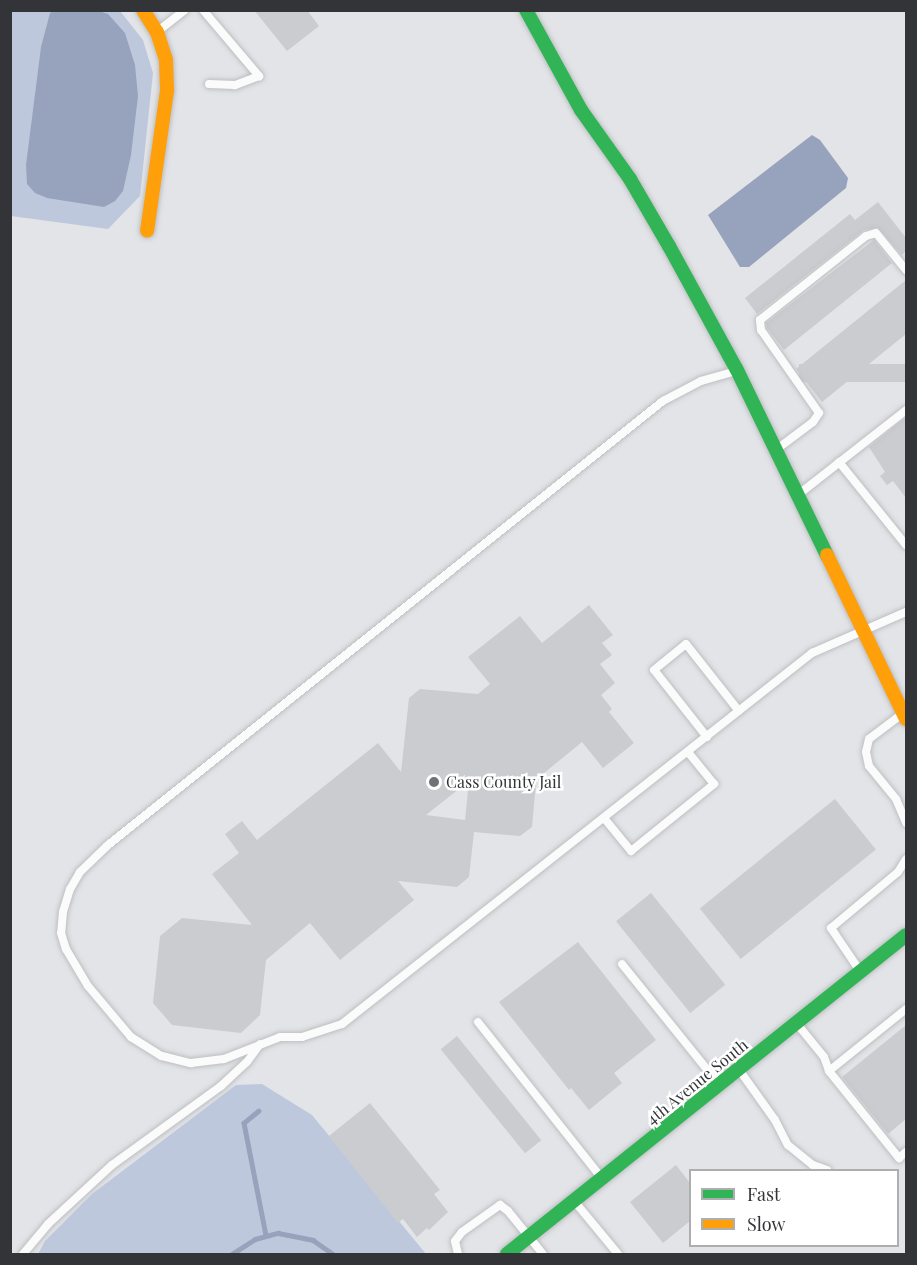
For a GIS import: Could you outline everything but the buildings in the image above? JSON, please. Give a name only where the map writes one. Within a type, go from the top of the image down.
[{"type":"street","points":[[143,10],[156,32],[166,60],[167,91],[147,231]]},
{"type":"street","points":[[526,10],[581,110],[630,179],[737,370],[905,716]]},
{"type":"street","name":"4th Avenue South","points":[[507,1254],[906,935]]},
{"type":"lane","points":[[156,32],[185,10]]},
{"type":"lane","points":[[203,10],[259,76],[235,86],[209,84]]},
{"type":"lane","points":[[776,450],[813,422],[819,413],[761,330],[760,320],[866,236],[876,233],[906,270]]},
{"type":"lane","points":[[737,370],[701,381],[663,401],[253,726],[108,845],[80,872],[69,889],[63,912],[61,933],[66,949],[87,986],[131,1037],[162,1056],[191,1063],[224,1059],[280,1036],[310,1036],[342,1024],[812,653],[906,612]]},
{"type":"lane","points":[[798,495],[906,410]]},
{"type":"lane","points":[[839,462],[906,545]]},
{"type":"lane","points":[[707,737],[654,670],[686,644],[739,711]]},
{"type":"lane","points":[[905,716],[868,739],[866,752],[869,766],[896,799],[906,823]]},
{"type":"lane","points":[[604,818],[632,851],[714,784],[688,752]]},
{"type":"lane","points":[[861,972],[842,948],[831,928],[898,872],[906,859]]},
{"type":"lane","points":[[622,964],[720,1085]]},
{"type":"lane","points":[[829,1071],[906,1009]]},
{"type":"lane","points":[[478,1022],[602,1179]]},
{"type":"lane","points":[[797,1024],[824,1057],[829,1071],[899,1158],[906,1152]]},
{"type":"lane","points":[[23,1254],[48,1224],[104,1173],[221,1086],[247,1062],[260,1044]]},
{"type":"lane","points":[[739,1070],[775,1120],[788,1145],[813,1165],[824,1169]]},
{"type":"lane","points":[[574,1201],[618,1254]]},
{"type":"lane","points":[[458,1254],[455,1241],[462,1232],[501,1205],[543,1254]]},
{"type":"shaded area","points":[[11,11],[120,11],[143,40],[153,73],[140,196],[108,229],[11,216]]},
{"type":"shaded area","points":[[54,11],[99,11],[108,14],[125,33],[135,65],[138,96],[131,155],[123,191],[115,201],[104,207],[47,198],[35,193],[27,184],[26,165],[41,47],[50,13]]},
{"type":"shaded area","points":[[812,135],[820,140],[848,178],[846,188],[749,267],[740,267],[708,215]]},
{"type":"shaded area","points":[[262,1084],[312,1115],[426,1254],[38,1254],[45,1241],[92,1194],[236,1085]]},
{"type":"waterway","points":[[259,1111],[244,1123],[266,1235]]},
{"type":"waterway","points":[[232,1254],[255,1239],[278,1233],[313,1240],[333,1254]]},
{"type":"traffic: fast","points":[[526,10],[581,110],[630,179],[669,246],[737,370],[827,555]]},
{"type":"traffic: fast","points":[[507,1254],[906,935]]},
{"type":"traffic: slow","points":[[143,10],[157,32],[166,60],[167,91],[147,231]]},
{"type":"traffic: slow","points":[[827,555],[906,719]]},
{"type":"place","name":"Cass County Jail","points":[[434,782]]}]
